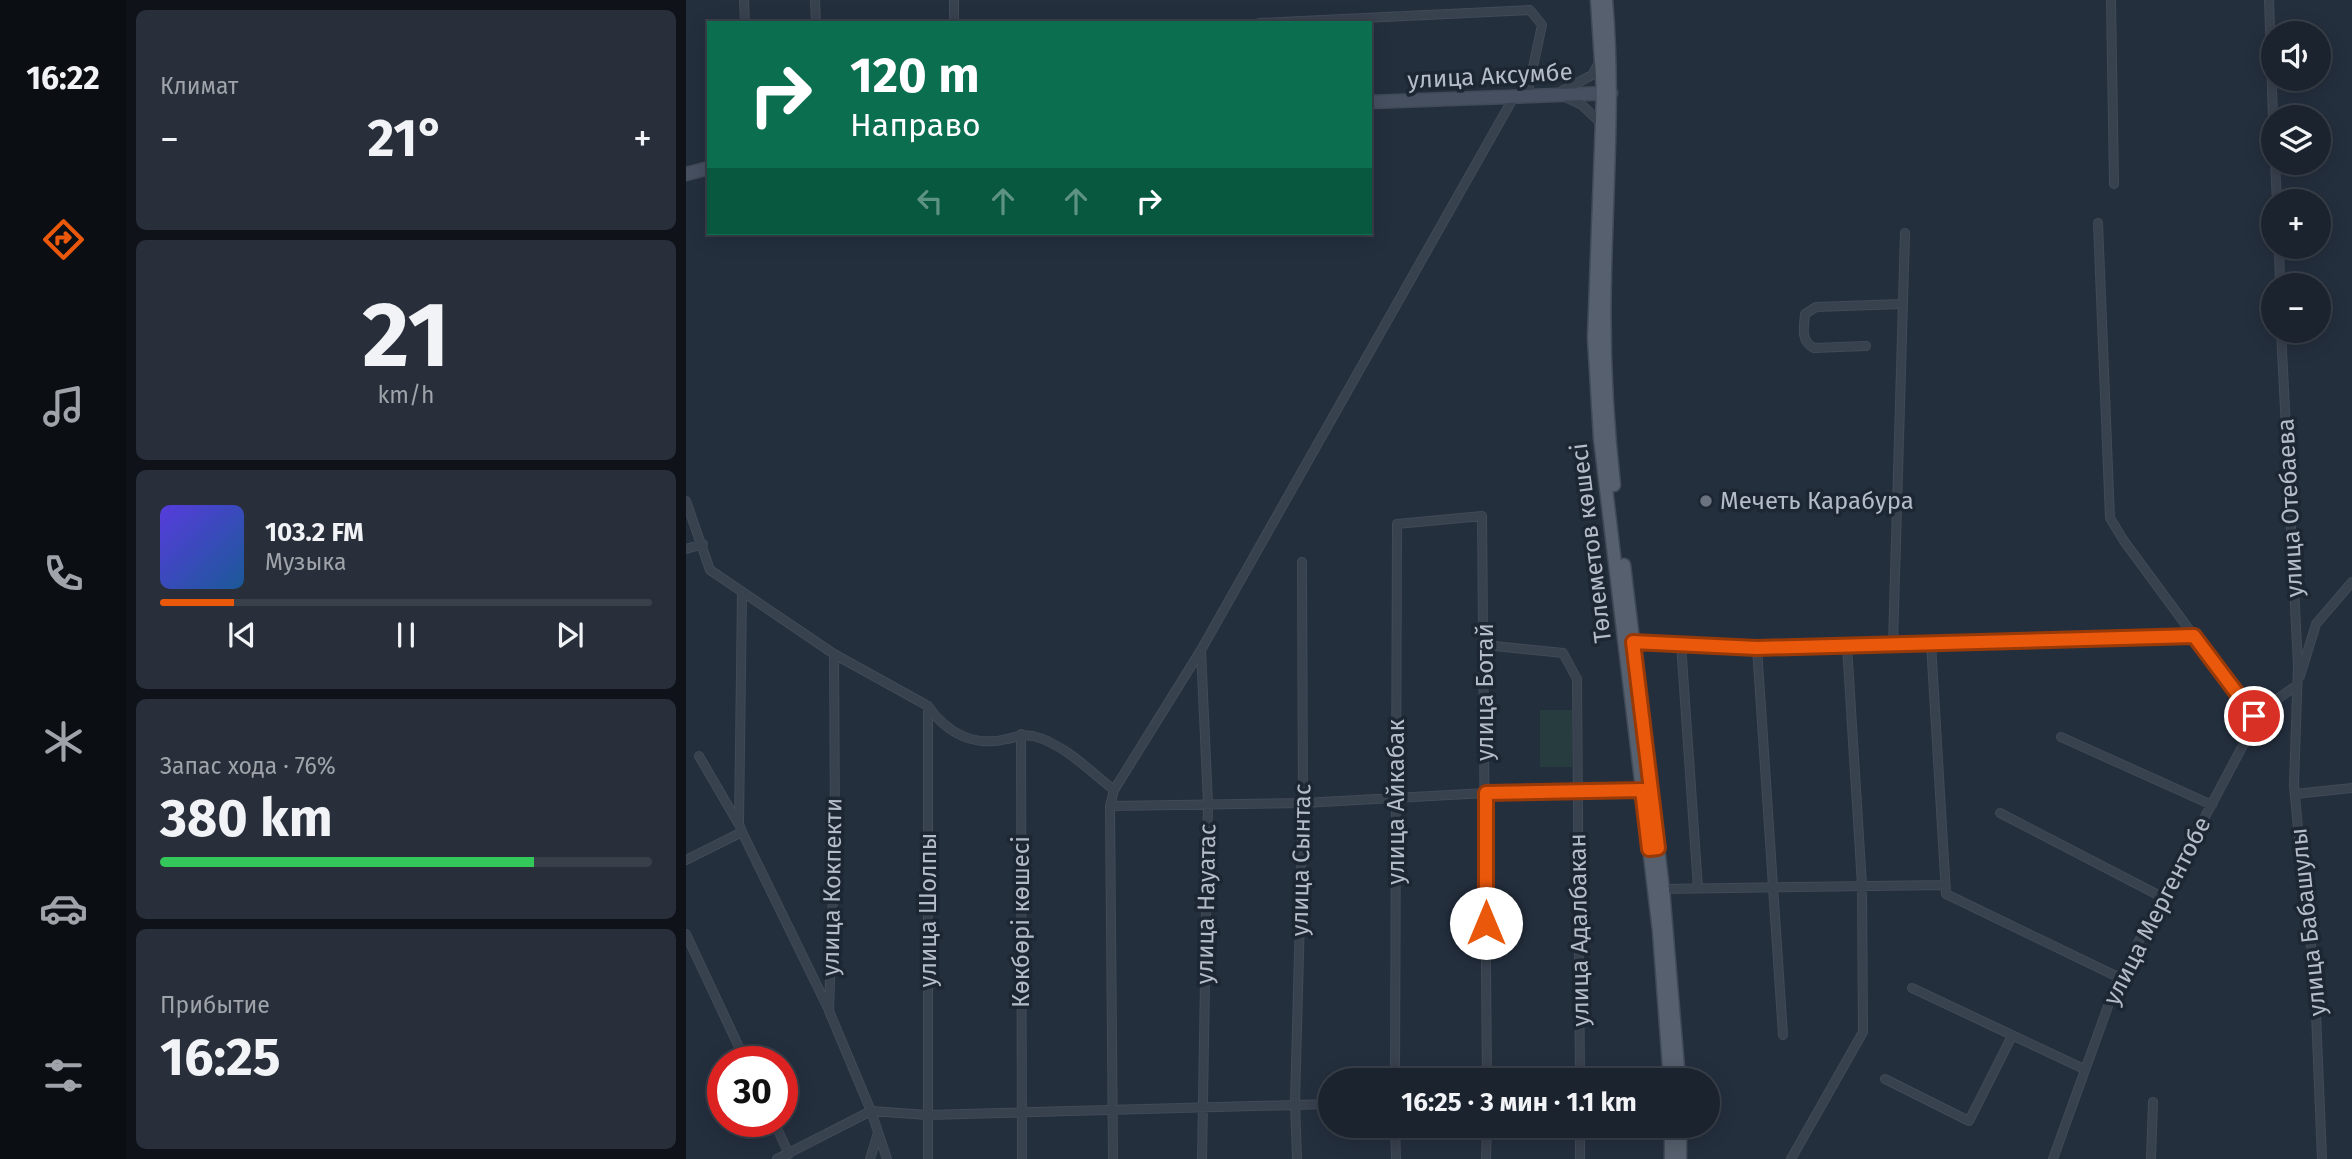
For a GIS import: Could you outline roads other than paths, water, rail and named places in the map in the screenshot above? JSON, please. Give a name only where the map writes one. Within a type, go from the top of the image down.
[{"type":"main road","name":"Төлеметов көшесі","points":[[1597,0],[1601,60],[1607,92],[1602,124],[1594,338],[1600,438],[1642,790],[1663,889],[1678,1068]]},
{"type":"main road","name":"Төлеметов көшесі","points":[[1606,0],[1605,272],[1610,449],[1633,642],[1653,849],[1669,1068]]},
{"type":"main road","name":"улица Аксумбе","points":[[1372,102],[1607,92]]},
{"type":"main road","points":[[686,171],[707,168]]},
{"type":"main road","points":[[1671,1138],[1671,1159]]},
{"type":"main road","points":[[1680,1138],[1680,1159]]},
{"type":"street","points":[[744,0],[745,21]]},
{"type":"street","points":[[815,0],[816,21]]},
{"type":"street","points":[[954,0],[954,21]]},
{"type":"street","points":[[2111,0],[2114,184]]},
{"type":"street","points":[[2269,0],[2273,105]]},
{"type":"street","points":[[1113,1159],[1110,806],[1114,790],[1201,650],[1521,95],[1542,24],[1530,10],[1301,21]]},
{"type":"street","points":[[1556,94],[1582,82],[1601,60]]},
{"type":"street","points":[[1556,94],[1582,105],[1602,124]]},
{"type":"street","points":[[2098,223],[2110,518],[2124,541],[2254,716],[2297,685],[2316,624],[2352,582]]},
{"type":"street","points":[[1892,644],[1905,233]]},
{"type":"street","points":[[1866,346],[1814,348],[1808,345],[1804,338],[1805,314],[1816,307],[1901,304]]},
{"type":"street","name":"улица Отебаева","points":[[2282,343],[2297,685]]},
{"type":"street","points":[[686,501],[704,544],[710,570],[742,594],[834,654],[928,706],[936,717],[972,742],[985,743],[1021,734],[1036,737],[1114,790]]},
{"type":"street","name":"улица Ботай","points":[[1397,524],[1482,516],[1487,1068]]},
{"type":"street","name":"улица Айкабак","points":[[1395,1068],[1397,524]]},
{"type":"street","points":[[686,549],[704,544]]},
{"type":"street","name":"улица Сынтас","points":[[1297,1159],[1295,1103],[1303,803],[1302,562]]},
{"type":"street","points":[[740,828],[742,594]]},
{"type":"street","points":[[1633,642],[1757,648],[2194,636]]},
{"type":"street","points":[[1931,643],[1946,894],[2119,978]]},
{"type":"street","points":[[1681,644],[1698,888]]},
{"type":"street","name":"улица Адалбакан","points":[[1485,646],[1563,653],[1577,679],[1580,1068]]},
{"type":"street","points":[[1791,1159],[1863,1032],[1862,885],[1847,646]]},
{"type":"street","points":[[1757,648],[1783,1035]]},
{"type":"street","name":"улица Науатас","points":[[1201,650],[1208,803],[1202,1159]]},
{"type":"street","name":"улица Кокпекти","points":[[834,654],[835,831],[829,1011],[871,1111],[887,1159]]},
{"type":"street","name":"улица Бабашулы","points":[[2297,685],[2295,794],[2314,964],[2322,1159]]},
{"type":"street","name":"улица Шолпы","points":[[928,706],[928,1159]]},
{"type":"street","name":"улица Мергентобе","points":[[2053,1159],[2119,978],[2249,734],[2254,716]]},
{"type":"street","name":"Көкбөрі көшесі","points":[[1021,734],[1022,1159]]},
{"type":"street","points":[[2061,737],[2211,805]]},
{"type":"street","points":[[699,756],[740,828],[829,1011]]},
{"type":"street","points":[[2295,794],[2352,788]]},
{"type":"street","points":[[1110,806],[1303,803],[1486,793],[1642,790]]},
{"type":"street","points":[[2000,813],[2162,897]]},
{"type":"street","points":[[686,860],[740,828]]},
{"type":"street","points":[[1663,889],[1945,885]]},
{"type":"street","points":[[686,934],[738,1046]]},
{"type":"street","points":[[1912,988],[2084,1069]]},
{"type":"street","points":[[1885,1079],[1969,1121],[2012,1036]]},
{"type":"street","points":[[2151,1159],[2153,1102]]},
{"type":"street","points":[[777,1159],[871,1111],[929,1115],[1021,1110],[1112,1111],[1202,1105],[1318,1104]]},
{"type":"street","points":[[870,1159],[878,1133]]},
{"type":"street","points":[[781,1137],[789,1154]]},
{"type":"street","points":[[1395,1138],[1396,1159]]},
{"type":"street","points":[[1486,1159],[1487,1138]]},
{"type":"street","points":[[1580,1138],[1580,1159]]},
{"type":"place","name":"Мечеть Карабура","points":[[1706,501]]}]
